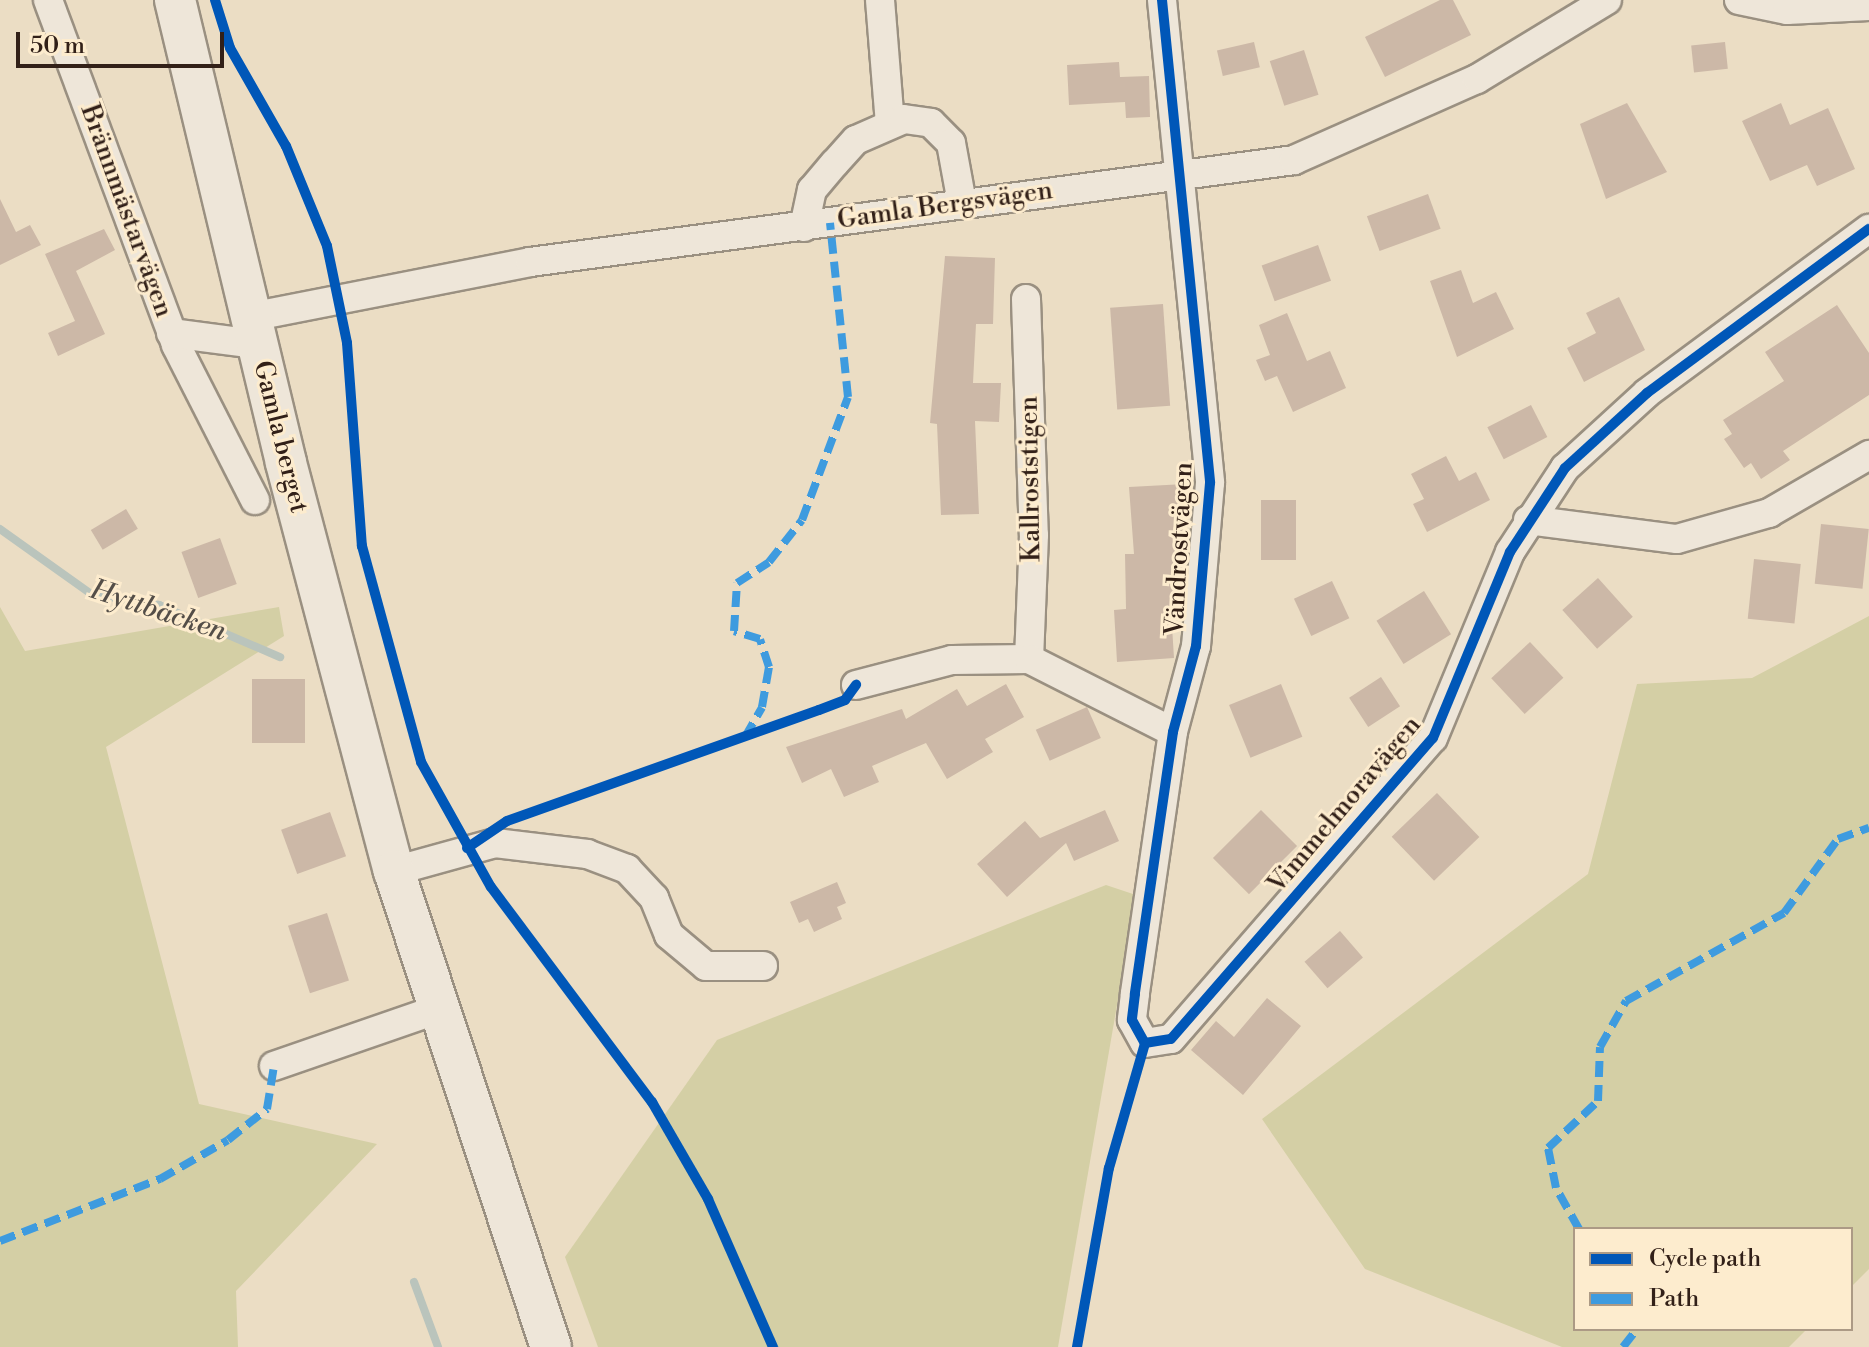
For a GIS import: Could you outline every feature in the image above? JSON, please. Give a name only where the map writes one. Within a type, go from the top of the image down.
[{"type":"main road","name":"Gamla berget","points":[[175,0],[253,330],[394,871],[436,1010],[551,1347]]},
{"type":"street","name":"Brännmästarvägen","points":[[48,0],[171,333],[255,500]]},
{"type":"street","points":[[880,0],[890,124]]},
{"type":"street","name":"Vändrostvägen","points":[[1145,1043],[1132,1020],[1173,732],[1196,646],[1210,483],[1162,0]]},
{"type":"street","name":"Gamla Bergsvägen","points":[[253,330],[530,262],[804,227],[1310,155],[1477,79],[1607,0]]},
{"type":"street","points":[[1739,0],[1787,10],[1869,6]]},
{"type":"street","points":[[804,227],[812,190],[856,140],[890,124],[931,123],[951,143],[962,203]]},
{"type":"street","name":"Vimmelmoravägen","points":[[1145,1043],[1171,1039],[1433,738],[1528,520],[1565,468],[1647,393],[1869,229]]},
{"type":"street","name":"Kallroststigen","points":[[1026,299],[1034,535],[1029,659]]},
{"type":"street","name":"Brännmästarvägen","points":[[171,333],[253,330]]},
{"type":"street","points":[[1528,520],[1677,539],[1769,513],[1869,455]]},
{"type":"street","points":[[856,685],[952,660],[1029,659],[1173,732]]},
{"type":"street","points":[[394,871],[495,843],[587,854],[627,869],[654,898],[669,935],[706,966],[763,966]]},
{"type":"street","points":[[274,1066],[436,1010]]},
{"type":"shaded area","points":[[0,607],[25,651],[279,607],[284,636],[106,747],[199,1104],[377,1144],[236,1291],[238,1347],[0,1347]]},
{"type":"shaded area","points":[[1869,616],[1869,1269],[1853,1285],[1853,1227],[1573,1227],[1573,1331],[1805,1331],[1789,1347],[1562,1347],[1365,1269],[1262,1119],[1588,874],[1637,684],[1752,678]]},
{"type":"shaded area","points":[[1106,885],[1136,895],[1058,1347],[598,1347],[565,1257],[717,1040]]},
{"type":"building","points":[[1440,0],[1453,0],[1471,35],[1385,77],[1365,37]]},
{"type":"building","points":[[1254,42],[1260,67],[1223,76],[1217,51]]},
{"type":"building","points":[[1725,42],[1728,69],[1694,72],[1691,46]]},
{"type":"building","points":[[1304,50],[1319,95],[1284,106],[1270,61]]},
{"type":"building","points":[[1119,62],[1120,77],[1149,76],[1150,117],[1126,118],[1125,102],[1069,105],[1067,65]]},
{"type":"building","points":[[1627,103],[1667,172],[1606,199],[1580,124]]},
{"type":"building","points":[[1781,103],[1790,125],[1828,108],[1855,169],[1817,186],[1807,165],[1770,181],[1742,121]]},
{"type":"building","points":[[1428,194],[1441,229],[1380,251],[1367,216]]},
{"type":"building","points":[[0,199],[16,232],[30,225],[41,245],[0,265]]},
{"type":"building","points":[[104,229],[115,250],[76,271],[105,334],[58,356],[48,333],[75,321],[45,254]]},
{"type":"building","points":[[1318,245],[1331,281],[1275,301],[1262,266]]},
{"type":"building","points":[[945,256],[995,258],[993,324],[976,324],[973,383],[1001,383],[999,422],[975,421],[979,514],[941,515],[937,424],[930,423]]},
{"type":"building","points":[[1461,270],[1473,303],[1496,292],[1514,329],[1457,357],[1430,281]]},
{"type":"building","points":[[1619,297],[1645,350],[1584,382],[1567,348],[1596,333],[1586,313]]},
{"type":"building","points":[[1163,304],[1170,406],[1117,409],[1110,308]]},
{"type":"building","points":[[1837,305],[1869,353],[1869,395],[1783,451],[1790,460],[1761,479],[1751,463],[1744,468],[1724,439],[1732,434],[1723,420],[1784,381],[1765,352]]},
{"type":"building","points":[[1287,313],[1307,361],[1330,351],[1346,388],[1293,412],[1277,376],[1265,381],[1256,360],[1270,355],[1259,325]]},
{"type":"building","points":[[1531,405],[1547,437],[1504,459],[1487,427]]},
{"type":"building","points":[[1446,456],[1459,481],[1476,472],[1490,500],[1427,532],[1413,504],[1424,499],[1411,474]]},
{"type":"building","points":[[1185,484],[1188,541],[1175,542],[1177,594],[1170,594],[1174,658],[1117,662],[1114,610],[1126,609],[1125,554],[1134,554],[1129,487]]},
{"type":"building","points":[[1261,500],[1296,500],[1296,560],[1261,560]]},
{"type":"building","points":[[126,509],[138,529],[103,550],[91,530]]},
{"type":"building","points":[[1821,524],[1869,529],[1862,589],[1815,584]]},
{"type":"building","points":[[220,538],[237,584],[198,598],[181,552]]},
{"type":"building","points":[[1754,559],[1801,564],[1794,624],[1748,619]]},
{"type":"building","points":[[1598,578],[1633,617],[1597,649],[1562,610]]},
{"type":"building","points":[[1332,581],[1349,618],[1311,636],[1294,599]]},
{"type":"building","points":[[1424,591],[1451,634],[1404,664],[1377,621]]},
{"type":"building","points":[[1530,642],[1563,678],[1525,714],[1491,678]]},
{"type":"building","points":[[1381,677],[1400,706],[1368,727],[1349,698]]},
{"type":"building","points":[[252,679],[305,679],[305,743],[252,743]]},
{"type":"building","points":[[1006,684],[1024,717],[985,739],[993,752],[947,779],[926,743],[872,766],[879,782],[844,797],[831,769],[802,783],[786,747],[902,709],[906,719],[957,689],[967,706]]},
{"type":"building","points":[[1281,684],[1302,737],[1250,758],[1229,705]]},
{"type":"building","points":[[1087,707],[1101,738],[1050,761],[1036,730]]},
{"type":"building","points":[[1437,793],[1479,837],[1434,881],[1392,837]]},
{"type":"building","points":[[1105,810],[1119,841],[1074,861],[1066,843],[1007,897],[977,864],[1025,821],[1040,838]]},
{"type":"building","points":[[1261,810],[1297,846],[1249,894],[1213,858]]},
{"type":"building","points":[[330,812],[346,856],[297,874],[281,830]]},
{"type":"building","points":[[837,882],[846,903],[837,907],[842,919],[814,932],[808,919],[799,923],[790,902]]},
{"type":"building","points":[[327,913],[349,981],[310,993],[288,926]]},
{"type":"building","points":[[1340,931],[1363,957],[1327,988],[1305,962]]},
{"type":"building","points":[[1267,998],[1301,1026],[1243,1095],[1191,1050],[1216,1021],[1234,1037]]},
{"type":"waterway","name":"Hyttbäcken","points":[[0,529],[91,594],[159,605],[280,657]]},
{"type":"waterway","points":[[414,1282],[438,1347]]},
{"type":"marked path","points":[[745,737],[762,707],[769,667],[760,639],[734,631],[737,583],[769,562],[802,520],[848,397],[830,223]]},
{"type":"marked path","points":[[1578,1227],[1556,1188],[1548,1148],[1598,1101],[1600,1047],[1626,1001],[1784,913],[1838,839],[1869,828]]},
{"type":"marked path","points":[[0,1241],[160,1179],[228,1140],[267,1109],[274,1066]]},
{"type":"marked path","points":[[1623,1347],[1635,1331]]},
{"type":"cycle path","points":[[215,0],[230,48],[286,146],[327,246],[347,343],[362,546],[421,762],[491,887],[652,1102],[708,1199],[773,1347]]},
{"type":"cycle path","points":[[1162,0],[1210,483],[1196,646],[1173,732],[1135,994],[1132,1020],[1145,1043],[1171,1039],[1433,738],[1510,552],[1565,468],[1647,393],[1869,229]]},
{"type":"cycle path","points":[[467,848],[507,821],[845,700],[856,685]]},
{"type":"cycle path","points":[[1077,1347],[1109,1168],[1145,1043]]}]
